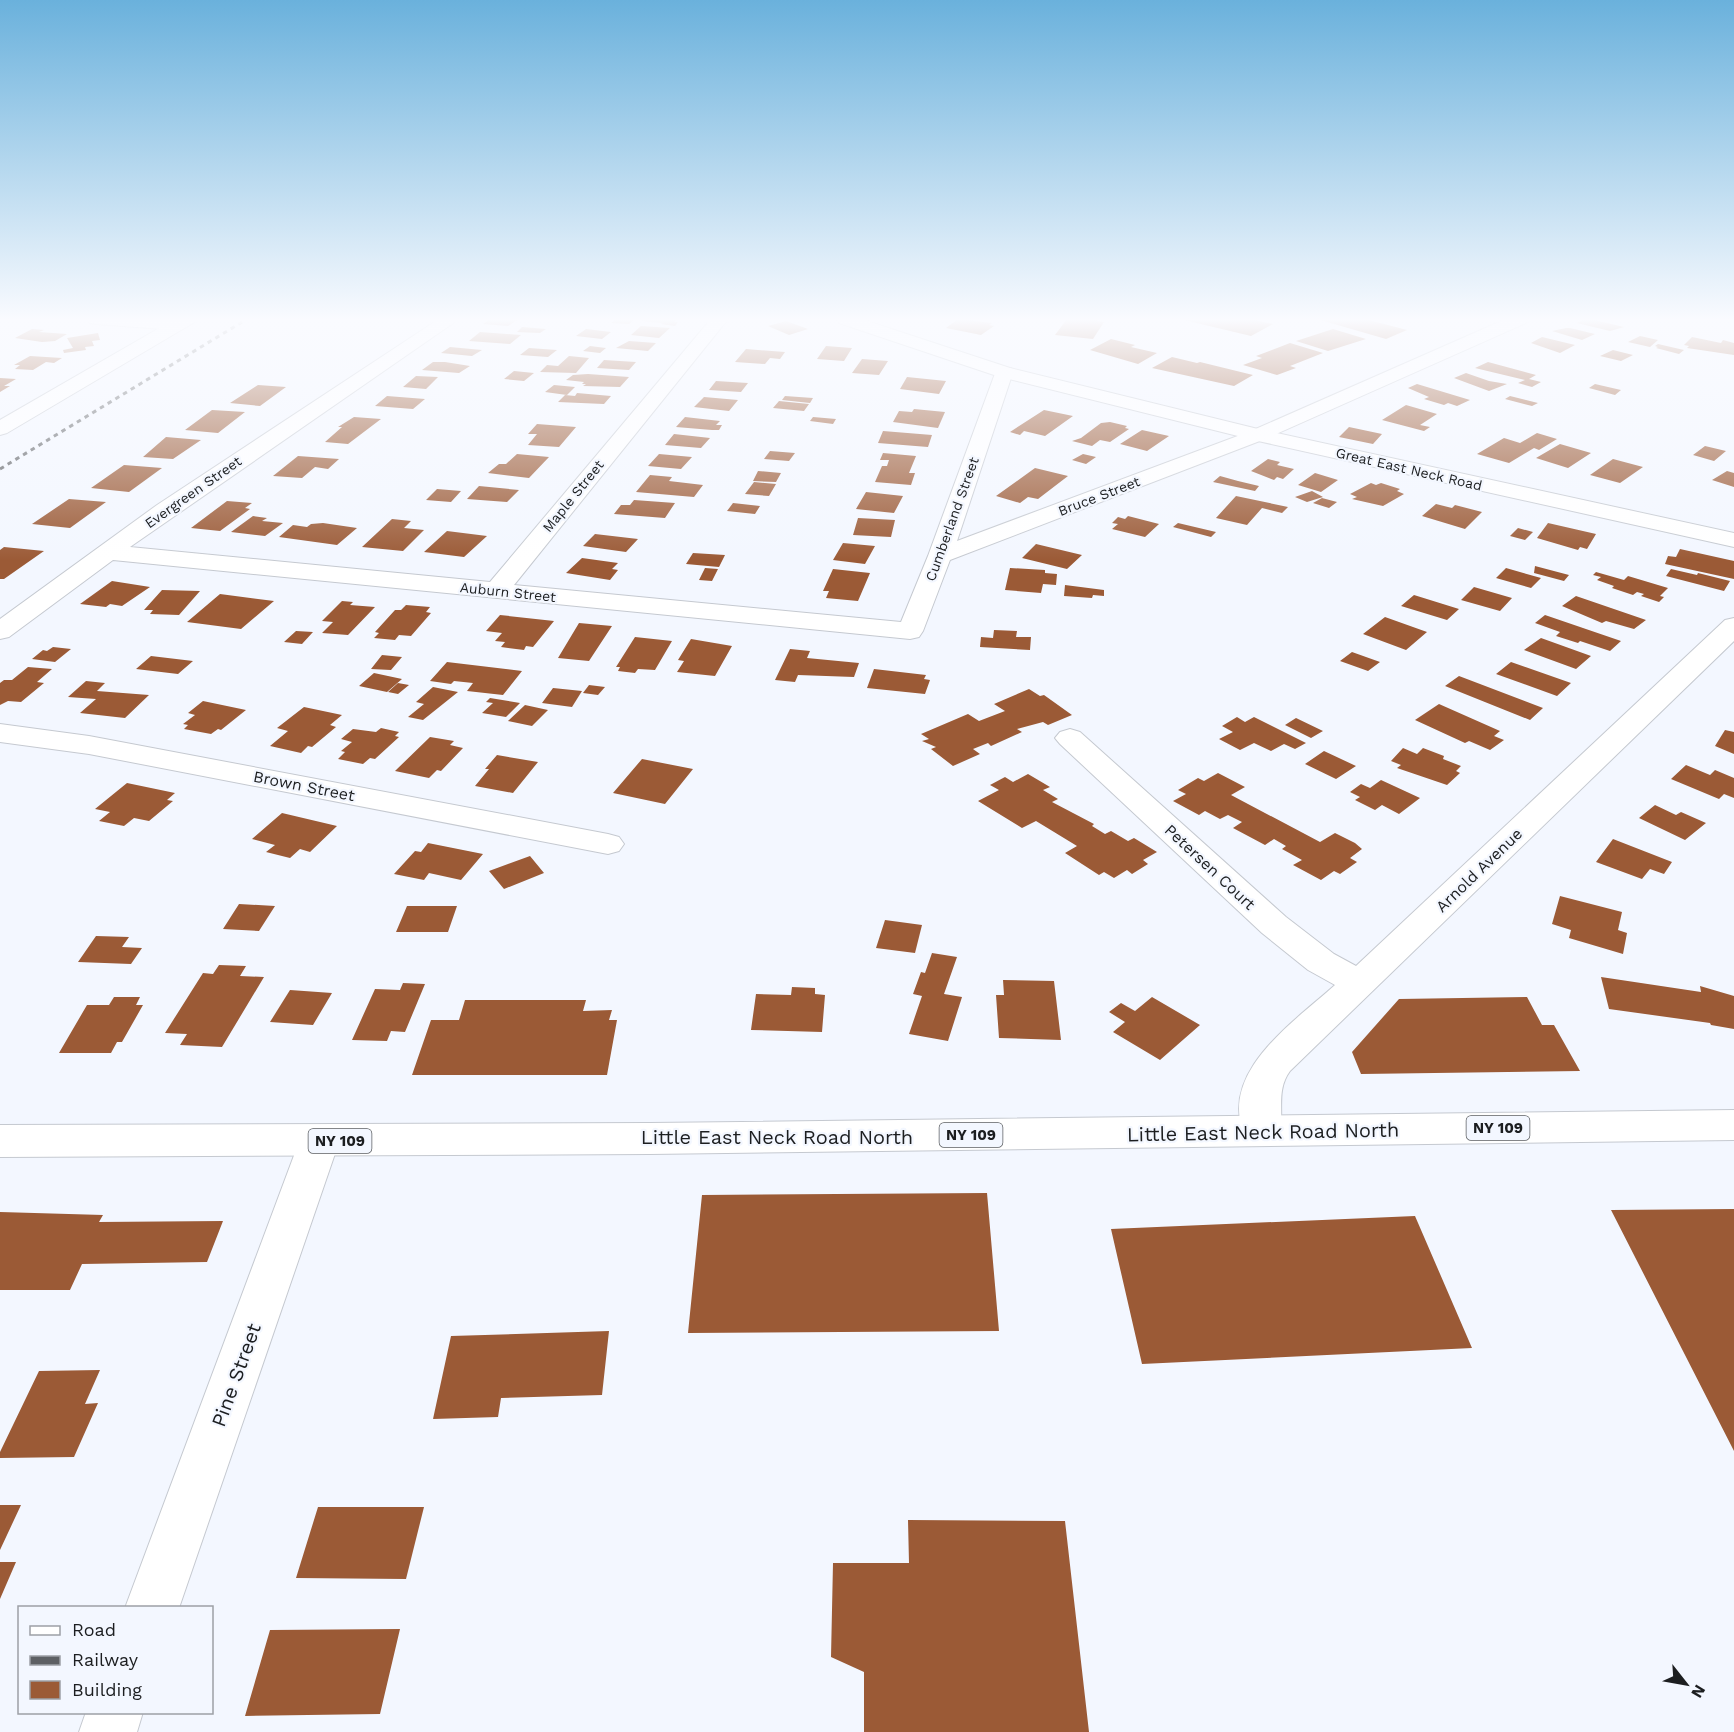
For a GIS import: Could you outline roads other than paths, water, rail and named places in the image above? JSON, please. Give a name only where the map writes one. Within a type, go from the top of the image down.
[{"type":"street","points":[[0,429],[50,400]]},
{"type":"street","name":"Evergreen Street","points":[[0,631],[106,552],[329,400]]},
{"type":"street","name":"Maple Street","points":[[496,591],[653,400]]},
{"type":"street","name":"Cumberland Street","points":[[910,631],[940,556],[994,400]]},
{"type":"street","name":"Great East Neck Road","points":[[1116,400],[1258,435],[1734,540]]},
{"type":"street","name":"Bruce Street","points":[[940,556],[1258,435],[1337,400]]},
{"type":"street","name":"Auburn Street","points":[[106,552],[910,631]]},
{"type":"street","name":"Arnold Avenue","points":[[1262,1131],[1258,1103],[1267,1071],[1734,626]]},
{"type":"street","name":"Brown Street","points":[[0,733],[89,745],[608,844]]},
{"type":"street","name":"Petersen Court","points":[[1070,738],[1274,925],[1321,962],[1359,983]]},
{"type":"street","name":"Little East Neck Road North","points":[[0,1141],[319,1142],[1734,1125]]},
{"type":"street","name":"Pine Street","points":[[153,1606],[319,1142]]},
{"type":"street","points":[[108,1732],[114,1714]]},
{"type":"railway","points":[[0,469],[114,400]]}]
